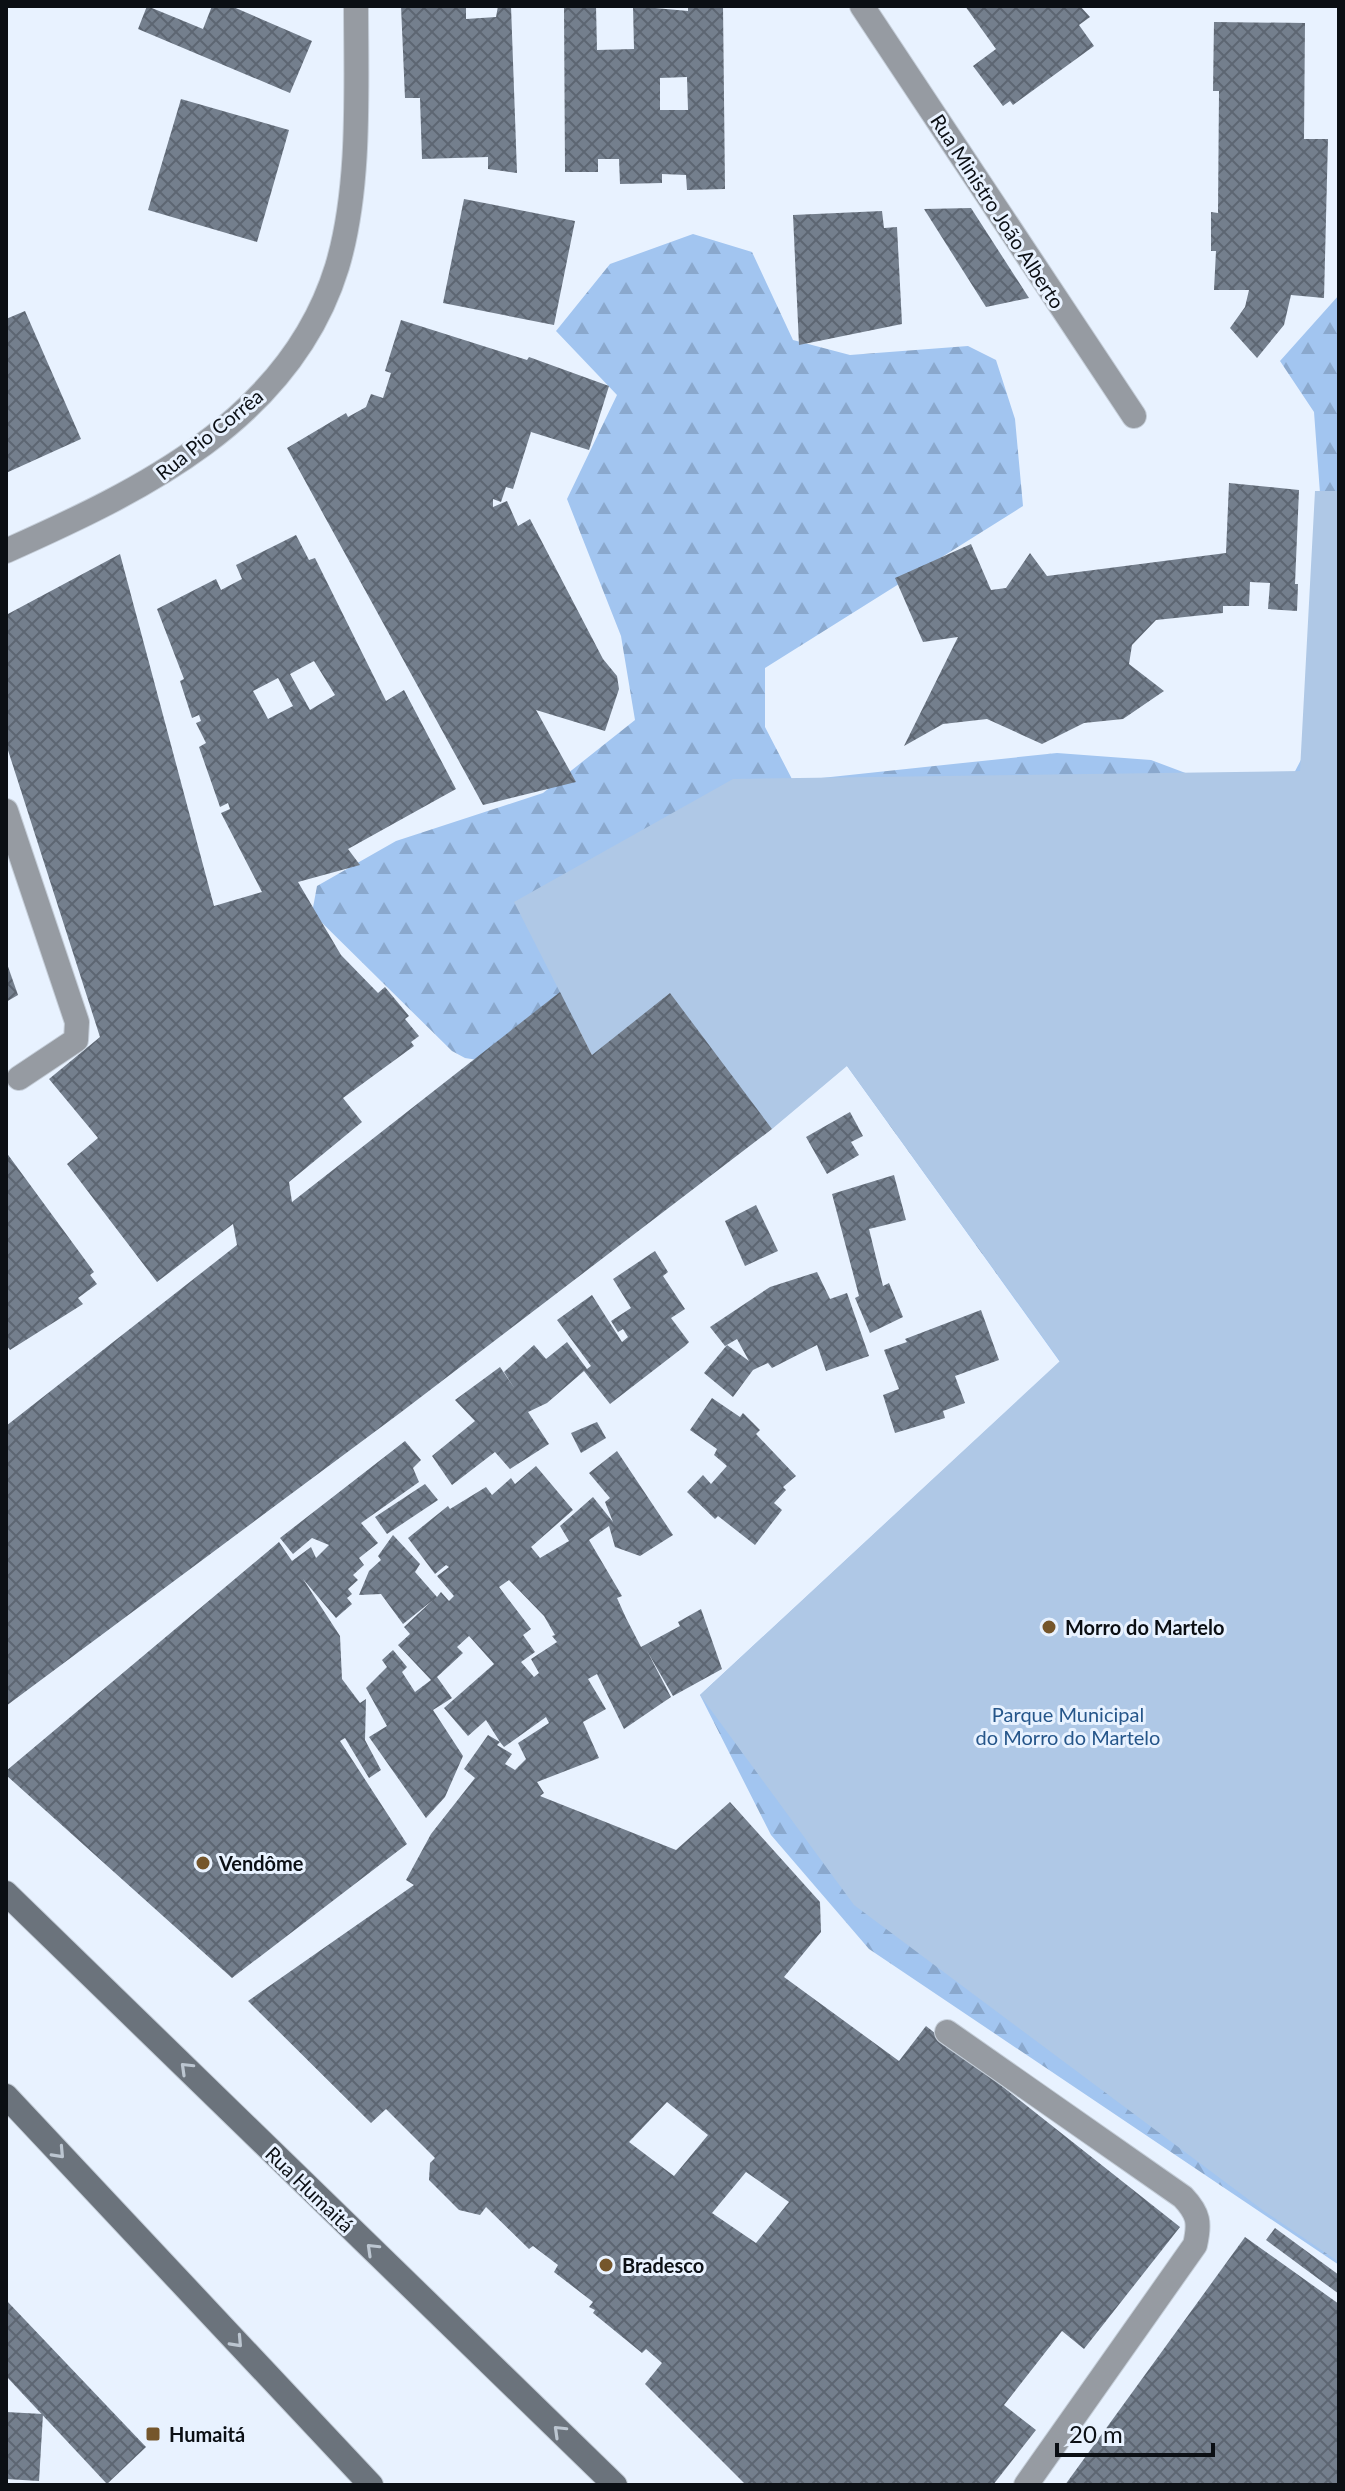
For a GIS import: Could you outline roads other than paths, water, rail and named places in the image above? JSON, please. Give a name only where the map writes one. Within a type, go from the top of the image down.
[{"type":"main road","name":"Rua Humaitá","points":[[6,1893],[615,2485]]},
{"type":"main road","points":[[6,2096],[371,2485]]},
{"type":"street","name":"Rua Pio Corrêa","points":[[6,551],[128,495],[175,467],[258,397],[292,355],[323,301],[339,254],[353,162],[356,6]]},
{"type":"street","name":"Rua Ministro João Alberto","points":[[862,6],[1134,416]]},
{"type":"street","points":[[6,811],[77,1022],[76,1040],[19,1078]]},
{"type":"street","points":[[947,2032],[1183,2197],[1197,2211],[1200,2225],[1195,2245],[1026,2485]]},
{"type":"place","name":"Morro do Martelo","points":[[1049,1627]]},
{"type":"place","name":"Vendôme","points":[[203,1863]]},
{"type":"place","name":"Bradesco","points":[[606,2265]]},
{"type":"place","name":"Humaitá","points":[[153,2434]]},
{"type":"park label","name":"Parque Municipal do Morro do Martelo","points":[[1068,1726]]}]
